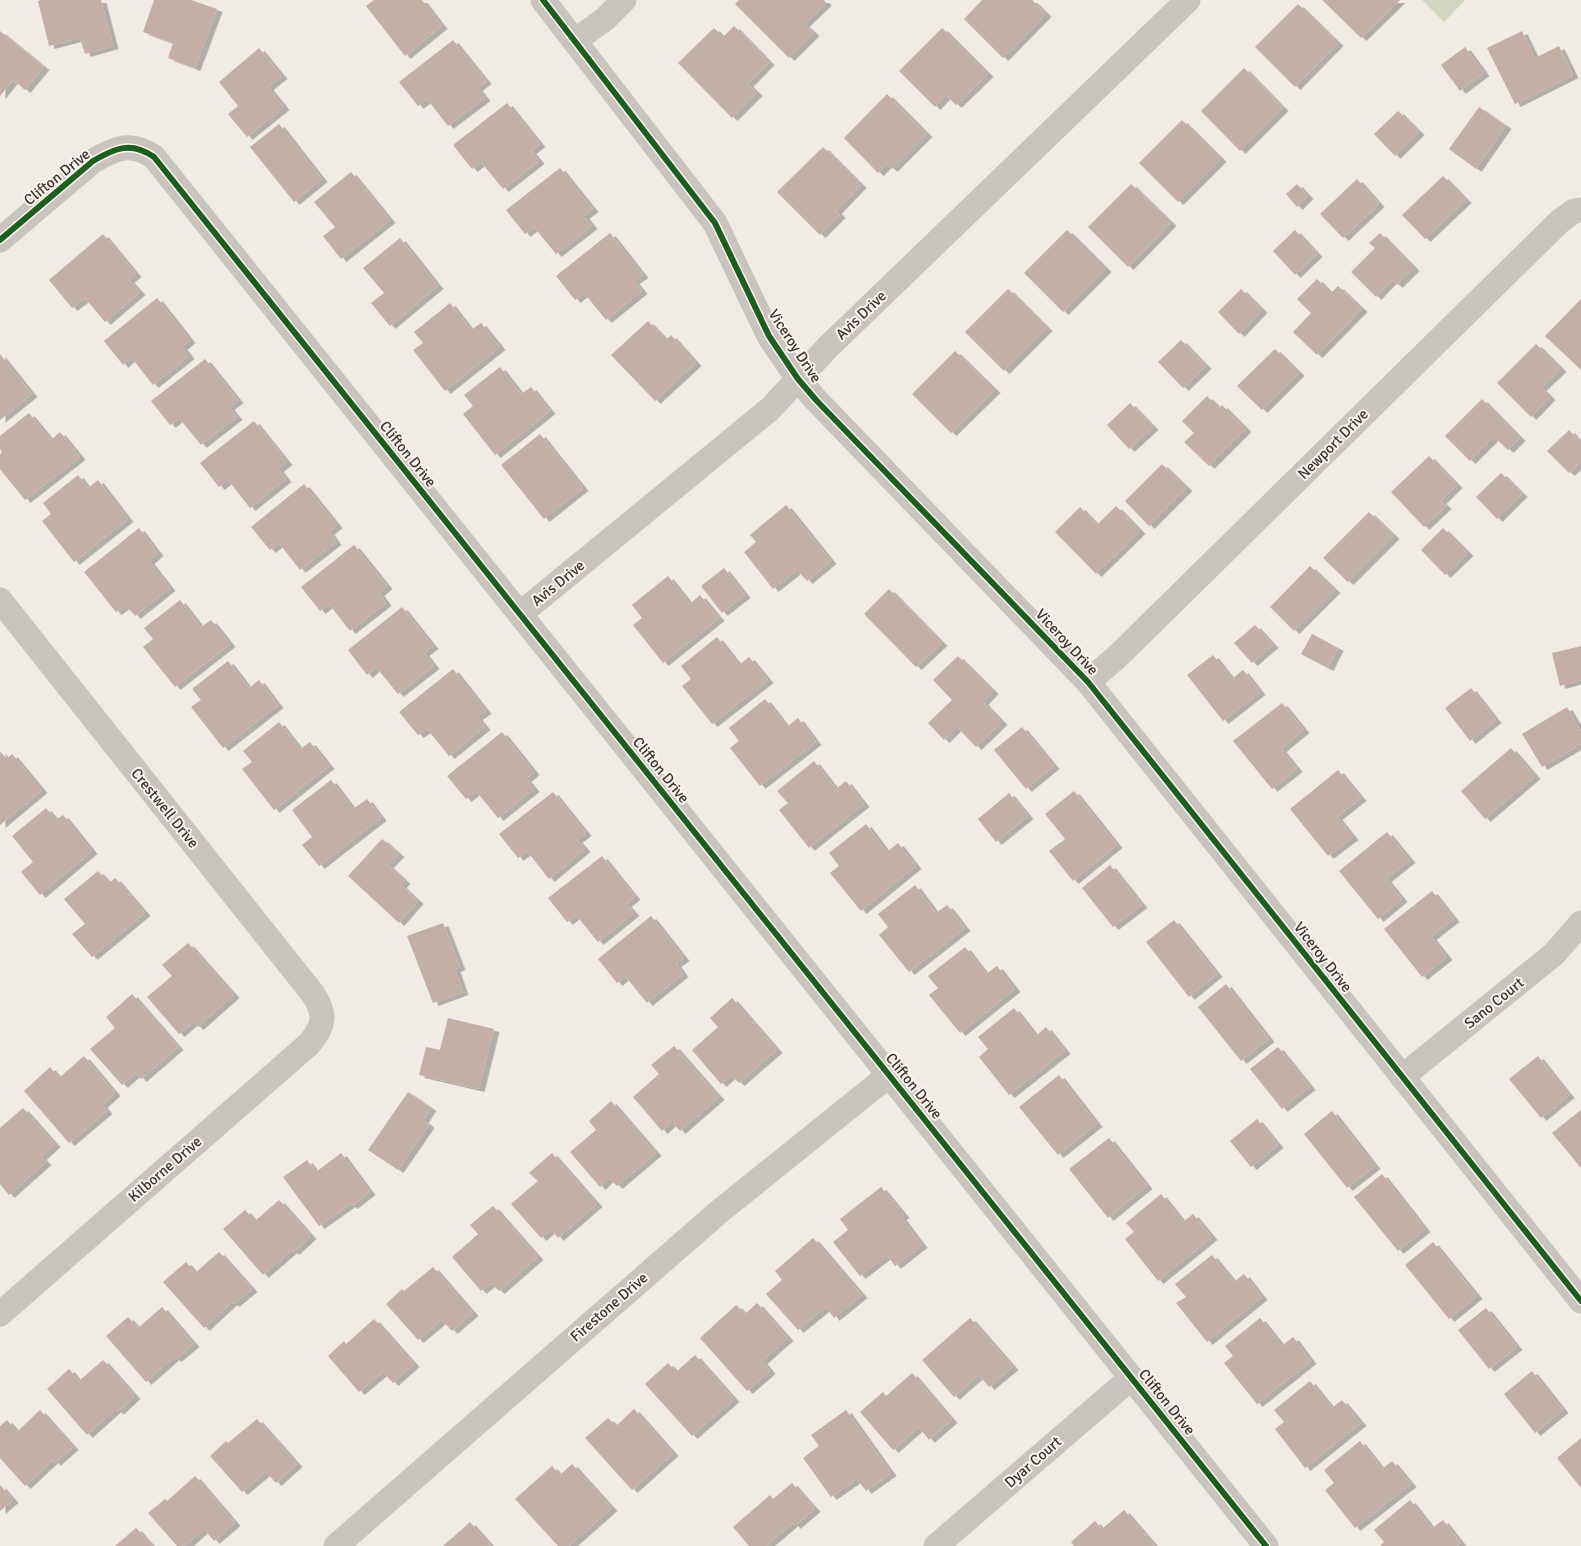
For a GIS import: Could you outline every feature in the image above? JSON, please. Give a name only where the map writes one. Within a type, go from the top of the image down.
[{"type":"street","name":"Viceroy Drive","points":[[543,0],[576,40],[715,223],[769,336],[798,379],[816,400],[1088,682],[1581,1301]]},
{"type":"street","points":[[576,40],[605,19],[624,0]]},
{"type":"street","name":"Avis Drive","points":[[520,614],[770,409],[828,347],[1188,0]]},
{"type":"street","name":"Clifton Drive","points":[[0,240],[94,161],[109,151],[128,147],[143,149],[154,157],[1266,1546]]},
{"type":"street","name":"Newport Drive","points":[[1088,682],[1120,654],[1559,222],[1574,212],[1581,210]]},
{"type":"street","name":"Crestwell Drive","points":[[0,600],[313,994],[320,1005],[323,1019]]},
{"type":"street","name":"Sano Court","points":[[1402,1077],[1554,954],[1581,922]]},
{"type":"street","name":"Kilborne Drive","points":[[0,1314],[309,1044],[319,1032],[323,1019]]},
{"type":"street","name":"Firestone Drive","points":[[336,1546],[713,1217],[889,1076]]},
{"type":"street","name":"Dyar Court","points":[[936,1546],[1131,1378]]},
{"type":"green space","points":[[1422,0],[1465,0],[1444,22]]},
{"type":"building","points":[[101,0],[113,46],[85,54],[80,38],[49,46],[38,1]]},
{"type":"building","points":[[154,0],[191,0],[217,9],[195,68],[168,58],[173,43],[143,32]]},
{"type":"building","points":[[374,0],[422,0],[442,26],[405,56],[366,6]]},
{"type":"building","points":[[739,0],[824,0],[826,3],[804,24],[814,33],[789,58],[735,4]]},
{"type":"building","points":[[982,0],[1032,0],[1046,14],[1003,58],[964,19]]},
{"type":"building","points":[[1322,0],[1400,0],[1361,38]]},
{"type":"building","points":[[1298,4],[1338,43],[1295,87],[1255,47]]},
{"type":"building","points":[[734,26],[769,62],[748,84],[757,93],[732,118],[678,63],[714,28],[723,37]]},
{"type":"building","points":[[942,28],[988,74],[956,105],[946,95],[935,107],[899,71]]},
{"type":"building","points":[[0,31],[44,67],[25,90],[13,80],[0,96]]},
{"type":"building","points":[[1522,31],[1535,58],[1559,46],[1573,75],[1515,104],[1487,48]]},
{"type":"building","points":[[453,40],[486,81],[477,88],[485,98],[448,126],[427,99],[418,106],[399,82]]},
{"type":"building","points":[[1465,47],[1484,73],[1460,91],[1441,65]]},
{"type":"building","points":[[259,48],[282,76],[268,87],[284,107],[247,137],[228,114],[238,106],[219,82]]},
{"type":"building","points":[[1244,68],[1283,108],[1240,151],[1201,111]]},
{"type":"building","points":[[887,94],[927,134],[892,169],[887,164],[878,173],[844,138]]},
{"type":"building","points":[[507,103],[540,144],[531,151],[539,161],[503,189],[481,162],[472,169],[453,145]]},
{"type":"building","points":[[1479,107],[1506,126],[1476,169],[1449,149]]},
{"type":"building","points":[[1398,111],[1419,132],[1395,156],[1374,134]]},
{"type":"building","points":[[1182,120],[1221,159],[1178,202],[1139,163]]},
{"type":"building","points":[[279,124],[322,179],[294,202],[250,147]]},
{"type":"building","points":[[823,147],[861,185],[836,211],[840,215],[820,235],[777,192]]},
{"type":"building","points":[[560,168],[593,209],[584,216],[592,226],[556,254],[534,227],[525,234],[506,210]]},
{"type":"building","points":[[351,172],[390,220],[341,259],[323,236],[335,227],[314,202]]},
{"type":"building","points":[[1443,176],[1466,200],[1425,239],[1402,215]]},
{"type":"building","points":[[1357,179],[1379,204],[1343,238],[1320,214]]},
{"type":"building","points":[[1131,184],[1171,223],[1128,267],[1088,227]]},
{"type":"building","points":[[1297,184],[1308,196],[1297,207],[1286,194]]},
{"type":"building","points":[[1067,230],[1106,269],[1063,312],[1024,273]]},
{"type":"building","points":[[1295,230],[1317,254],[1295,275],[1273,251]]},
{"type":"building","points":[[610,233],[643,275],[634,281],[642,291],[606,320],[584,293],[575,300],[556,276]]},
{"type":"building","points":[[1380,233],[1414,268],[1397,285],[1392,280],[1376,297],[1351,272],[1375,248],[1369,243]]},
{"type":"building","points":[[103,234],[136,274],[129,280],[140,292],[105,322],[85,298],[72,308],[49,280]]},
{"type":"building","points":[[400,238],[438,286],[390,326],[371,303],[384,293],[363,268]]},
{"type":"building","points":[[1317,279],[1331,293],[1338,286],[1362,309],[1317,355],[1293,332],[1311,313],[1297,299]]},
{"type":"building","points":[[1008,289],[1047,328],[1004,371],[965,332]]},
{"type":"building","points":[[1241,289],[1262,310],[1239,334],[1218,312]]},
{"type":"building","points":[[157,298],[190,340],[182,347],[189,356],[153,385],[131,357],[123,365],[104,341]]},
{"type":"building","points":[[1581,299],[1581,370],[1545,336]]},
{"type":"building","points":[[450,303],[471,330],[481,323],[500,347],[445,391],[413,350],[423,343],[414,332]]},
{"type":"building","points":[[648,321],[666,340],[671,335],[696,363],[655,401],[611,355]]},
{"type":"building","points":[[1181,340],[1206,366],[1183,388],[1158,362]]},
{"type":"building","points":[[1536,344],[1561,369],[1541,388],[1550,397],[1531,417],[1497,383]]},
{"type":"building","points":[[1275,349],[1299,373],[1262,410],[1237,386]]},
{"type":"building","points":[[955,351],[995,390],[951,433],[912,394]]},
{"type":"building","points":[[0,354],[32,394],[0,420]]},
{"type":"building","points":[[205,359],[238,400],[229,407],[237,417],[201,445],[179,418],[170,425],[151,401]]},
{"type":"building","points":[[500,367],[521,394],[531,387],[550,411],[495,455],[463,414],[473,406],[464,395]]},
{"type":"building","points":[[1207,396],[1219,408],[1222,405],[1246,429],[1209,466],[1184,442],[1194,433],[1182,421]]},
{"type":"building","points":[[1482,399],[1520,438],[1508,450],[1494,437],[1470,461],[1445,436]]},
{"type":"building","points":[[1130,403],[1153,427],[1129,449],[1107,425]]},
{"type":"building","points":[[29,413],[51,440],[60,432],[80,457],[25,500],[0,469],[0,454],[2,452],[0,449],[0,436]]},
{"type":"building","points":[[254,421],[287,462],[278,469],[286,479],[250,508],[228,480],[219,487],[200,463]]},
{"type":"building","points":[[1569,430],[1581,443],[1581,462],[1569,473],[1547,451]]},
{"type":"building","points":[[540,434],[583,488],[544,519],[501,465]]},
{"type":"building","points":[[1429,456],[1457,485],[1441,501],[1446,506],[1424,527],[1391,492]]},
{"type":"building","points":[[1162,464],[1187,488],[1149,526],[1125,501]]},
{"type":"building","points":[[1501,473],[1522,494],[1497,519],[1476,497]]},
{"type":"building","points":[[78,475],[88,488],[98,480],[128,519],[74,562],[42,521],[51,514],[43,503]]},
{"type":"building","points":[[304,484],[337,525],[329,532],[336,542],[300,570],[279,543],[270,550],[251,527]]},
{"type":"building","points":[[786,505],[831,561],[807,581],[797,570],[773,589],[744,552],[756,542],[750,535]]},
{"type":"building","points":[[1116,506],[1140,531],[1096,574],[1055,532],[1080,507],[1097,525]]},
{"type":"building","points":[[1369,512],[1394,536],[1348,582],[1323,558]]},
{"type":"building","points":[[139,528],[158,553],[149,561],[170,588],[135,616],[126,605],[116,612],[84,572]]},
{"type":"building","points":[[1443,528],[1468,553],[1445,575],[1421,550]]},
{"type":"building","points":[[354,545],[387,586],[379,593],[386,603],[350,631],[329,604],[320,611],[301,587]]},
{"type":"building","points":[[1310,566],[1335,590],[1294,631],[1270,607]]},
{"type":"building","points":[[724,568],[745,595],[722,613],[701,586]]},
{"type":"building","points":[[668,576],[690,604],[700,595],[719,618],[663,663],[633,625],[642,618],[632,605]]},
{"type":"building","points":[[889,589],[942,643],[916,667],[864,614]]},
{"type":"building","points":[[180,600],[201,627],[211,620],[230,644],[175,687],[143,647],[153,639],[144,628]]},
{"type":"building","points":[[402,607],[433,646],[424,653],[434,666],[398,694],[376,667],[367,675],[348,650]]},
{"type":"building","points":[[1255,625],[1273,645],[1252,663],[1234,643]]},
{"type":"building","points":[[1312,634],[1338,648],[1328,668],[1301,654]]},
{"type":"building","points":[[717,637],[739,665],[749,657],[768,680],[712,724],[682,686],[691,679],[681,666]]},
{"type":"building","points":[[1581,646],[1581,680],[1560,686],[1552,653]]},
{"type":"building","points":[[1213,655],[1232,679],[1243,670],[1260,692],[1223,721],[1187,675]]},
{"type":"building","points":[[958,656],[993,691],[983,702],[1002,722],[976,747],[957,727],[944,740],[928,723],[952,700],[933,680]]},
{"type":"building","points":[[228,661],[249,688],[259,680],[278,705],[223,748],[191,707],[201,700],[192,689]]},
{"type":"building","points":[[453,669],[486,711],[477,717],[485,727],[449,756],[427,729],[418,735],[399,712]]},
{"type":"building","points":[[1471,688],[1496,720],[1470,741],[1445,708]]},
{"type":"building","points":[[765,699],[787,727],[798,718],[816,742],[760,786],[730,748],[739,741],[729,728]]},
{"type":"building","points":[[1282,703],[1304,730],[1281,749],[1297,769],[1272,789],[1233,741]]},
{"type":"building","points":[[1567,707],[1581,731],[1581,744],[1542,767],[1522,734]]},
{"type":"building","points":[[279,722],[300,749],[310,742],[329,766],[274,810],[242,769],[252,762],[243,751]]},
{"type":"building","points":[[1022,727],[1054,766],[1026,789],[994,750]]},
{"type":"building","points":[[502,732],[534,772],[526,779],[534,789],[498,818],[476,791],[466,799],[447,776]]},
{"type":"building","points":[[1511,748],[1535,776],[1485,819],[1461,791]]},
{"type":"building","points":[[0,751],[7,759],[12,754],[42,790],[0,825]]},
{"type":"building","points":[[814,761],[836,789],[846,781],[864,804],[809,848],[779,810],[788,803],[777,791]]},
{"type":"building","points":[[1338,770],[1361,798],[1337,817],[1353,837],[1328,856],[1290,809]]},
{"type":"building","points":[[331,780],[353,809],[367,799],[381,818],[319,866],[302,845],[312,837],[292,810]]},
{"type":"building","points":[[1074,791],[1117,845],[1073,881],[1049,851],[1065,839],[1045,814]]},
{"type":"building","points":[[553,792],[586,833],[577,840],[585,849],[549,879],[527,851],[518,858],[499,834]]},
{"type":"building","points":[[1009,793],[1028,816],[996,842],[978,819]]},
{"type":"building","points":[[46,808],[56,820],[63,815],[92,851],[40,895],[21,872],[33,862],[12,836]]},
{"type":"building","points":[[866,824],[887,852],[898,843],[916,866],[861,911],[830,873],[839,866],[829,853]]},
{"type":"building","points":[[1387,832],[1410,860],[1386,879],[1402,899],[1378,919],[1339,871]]},
{"type":"building","points":[[382,839],[399,854],[388,865],[405,881],[401,885],[418,901],[399,923],[348,876]]},
{"type":"building","points":[[602,856],[635,897],[626,904],[634,913],[598,942],[576,915],[567,922],[548,898]]},
{"type":"building","points":[[1110,865],[1142,905],[1113,927],[1082,888]]},
{"type":"building","points":[[98,871],[109,883],[115,878],[145,913],[92,957],[72,934],[85,924],[64,899]]},
{"type":"building","points":[[915,885],[936,913],[947,905],[965,928],[909,972],[879,935],[888,927],[878,914]]},
{"type":"building","points":[[1432,891],[1454,919],[1431,937],[1447,957],[1422,977],[1384,929]]},
{"type":"building","points":[[651,916],[684,958],[676,964],[683,974],[647,1003],[625,976],[617,983],[598,959]]},
{"type":"building","points":[[1174,920],[1217,974],[1189,997],[1146,942]]},
{"type":"building","points":[[443,923],[460,967],[455,969],[463,992],[433,1003],[407,936]]},
{"type":"building","points":[[188,943],[234,995],[198,1027],[193,1022],[179,1034],[147,997],[172,976],[162,965]]},
{"type":"building","points":[[965,947],[986,974],[997,966],[1015,989],[960,1033],[929,995],[938,988],[928,976]]},
{"type":"building","points":[[1226,984],[1269,1039],[1241,1061],[1198,1007]]},
{"type":"building","points":[[132,994],[178,1047],[141,1079],[136,1073],[122,1085],[90,1049],[115,1028],[106,1017]]},
{"type":"building","points":[[732,998],[777,1050],[739,1083],[731,1075],[721,1084],[692,1050],[718,1027],[710,1018]]},
{"type":"building","points":[[1014,1008],[1036,1036],[1046,1027],[1065,1051],[1009,1095],[979,1057],[988,1049],[978,1037]]},
{"type":"building","points":[[448,1018],[494,1029],[479,1089],[419,1075],[426,1047],[440,1050]]},
{"type":"building","points":[[674,1046],[719,1097],[680,1131],[672,1122],[662,1131],[633,1097],[659,1074],[651,1065]]},
{"type":"building","points":[[1278,1047],[1310,1087],[1282,1109],[1250,1069]]},
{"type":"building","points":[[84,1056],[115,1093],[102,1105],[107,1111],[69,1143],[24,1091],[50,1067],[59,1078]]},
{"type":"building","points":[[1538,1056],[1569,1095],[1541,1118],[1509,1079]]},
{"type":"building","points":[[1059,1075],[1097,1124],[1058,1155],[1019,1107]]},
{"type":"building","points":[[408,1092],[431,1108],[423,1120],[429,1125],[398,1170],[368,1150]]},
{"type":"building","points":[[611,1101],[656,1153],[617,1186],[609,1178],[600,1187],[570,1152],[596,1130],[589,1121]]},
{"type":"building","points":[[23,1108],[55,1144],[41,1157],[46,1162],[9,1195],[0,1184],[0,1128]]},
{"type":"building","points":[[1581,1110],[1581,1168],[1552,1133]]},
{"type":"building","points":[[1332,1111],[1375,1166],[1347,1188],[1304,1134]]},
{"type":"building","points":[[1257,1119],[1278,1145],[1251,1167],[1230,1141]]},
{"type":"building","points":[[1109,1138],[1147,1186],[1108,1218],[1069,1169]]},
{"type":"building","points":[[341,1153],[370,1192],[352,1206],[350,1204],[319,1226],[283,1177],[307,1160],[316,1172]]},
{"type":"building","points":[[552,1153],[597,1204],[558,1238],[551,1229],[541,1238],[511,1204],[538,1181],[529,1173]]},
{"type":"building","points":[[1382,1174],[1425,1229],[1398,1251],[1354,1197]]},
{"type":"building","points":[[881,1187],[904,1215],[901,1217],[922,1245],[895,1266],[887,1255],[860,1276],[833,1242],[848,1230],[840,1219]]},
{"type":"building","points":[[1161,1194],[1183,1222],[1193,1214],[1212,1237],[1158,1281],[1125,1239],[1134,1232],[1126,1223]]},
{"type":"building","points":[[279,1200],[311,1236],[294,1252],[292,1250],[263,1275],[223,1229],[245,1210],[255,1221]]},
{"type":"building","points":[[493,1206],[538,1257],[499,1291],[491,1283],[481,1291],[452,1257],[478,1234],[470,1225]]},
{"type":"building","points":[[813,1238],[862,1295],[834,1318],[826,1307],[798,1330],[766,1294],[782,1280],[775,1271]]},
{"type":"building","points":[[1433,1242],[1477,1296],[1449,1319],[1405,1265]]},
{"type":"building","points":[[219,1252],[252,1289],[234,1304],[232,1302],[204,1328],[163,1282],[186,1262],[195,1273]]},
{"type":"building","points":[[1212,1255],[1234,1282],[1244,1274],[1262,1297],[1207,1342],[1176,1303],[1186,1297],[1175,1284]]},
{"type":"building","points":[[433,1267],[473,1313],[452,1331],[442,1320],[418,1340],[386,1304],[402,1289],[404,1291]]},
{"type":"building","points":[[757,1303],[788,1338],[762,1361],[770,1371],[747,1391],[700,1338],[736,1305],[745,1314]]},
{"type":"building","points":[[162,1307],[194,1344],[176,1359],[174,1357],[146,1382],[106,1336],[128,1317],[138,1328]]},
{"type":"building","points":[[1486,1308],[1517,1347],[1489,1369],[1458,1330]]},
{"type":"building","points":[[970,1318],[1013,1367],[989,1387],[979,1375],[954,1397],[922,1360]]},
{"type":"building","points":[[1260,1318],[1282,1346],[1293,1337],[1311,1361],[1257,1404],[1224,1363],[1233,1356],[1225,1346]]},
{"type":"building","points":[[374,1319],[414,1364],[393,1383],[383,1372],[359,1392],[328,1356],[344,1341],[346,1344]]},
{"type":"building","points":[[695,1355],[734,1399],[692,1436],[645,1384],[668,1363],[676,1372]]},
{"type":"building","points":[[103,1360],[135,1396],[118,1412],[116,1409],[87,1435],[47,1389],[69,1369],[79,1381]]},
{"type":"building","points":[[1532,1371],[1563,1410],[1535,1433],[1504,1394]]},
{"type":"building","points":[[912,1373],[952,1420],[929,1440],[919,1427],[893,1450],[860,1412],[883,1392],[886,1396]]},
{"type":"building","points":[[1310,1381],[1332,1408],[1342,1400],[1361,1423],[1305,1468],[1275,1429],[1284,1422],[1274,1410]]},
{"type":"building","points":[[634,1409],[673,1453],[632,1490],[585,1438],[608,1418],[616,1426]]},
{"type":"building","points":[[40,1410],[73,1447],[55,1463],[53,1460],[25,1486],[0,1458],[0,1426],[7,1420],[17,1432]]},
{"type":"building","points":[[846,1410],[891,1473],[866,1491],[857,1479],[831,1497],[803,1458],[819,1446],[811,1435]]},
{"type":"building","points":[[257,1419],[297,1464],[276,1483],[266,1472],[242,1492],[210,1456],[226,1441],[228,1443]]},
{"type":"building","points":[[1581,1438],[1581,1488],[1557,1458]]},
{"type":"building","points":[[1360,1441],[1382,1469],[1392,1461],[1411,1484],[1355,1528],[1325,1490],[1334,1483],[1324,1470]]},
{"type":"building","points":[[572,1464],[612,1508],[569,1546],[558,1546],[515,1499],[552,1466],[560,1475]]},
{"type":"building","points":[[195,1476],[235,1523],[214,1541],[204,1529],[185,1546],[177,1546],[148,1513],[165,1499],[167,1501]]},
{"type":"building","points":[[792,1483],[815,1509],[795,1526],[793,1523],[766,1546],[749,1546],[733,1527],[770,1495],[773,1499]]},
{"type":"building","points":[[0,1485],[13,1500],[0,1511]]},
{"type":"building","points":[[1410,1500],[1432,1528],[1443,1520],[1461,1543],[1457,1546],[1380,1546],[1384,1542],[1374,1530]]},
{"type":"building","points":[[1124,1510],[1155,1546],[1074,1546],[1071,1542],[1095,1521],[1102,1529]]},
{"type":"building","points":[[470,1522],[491,1546],[443,1546]]},
{"type":"building","points":[[136,1528],[152,1546],[115,1546]]},
{"type":"cycle path","points":[[543,0],[715,223],[769,336],[798,379],[816,400],[1088,682],[1581,1301]]},
{"type":"cycle path","points":[[0,240],[101,156],[123,148],[130,148],[138,149],[154,157],[1266,1546]]}]
